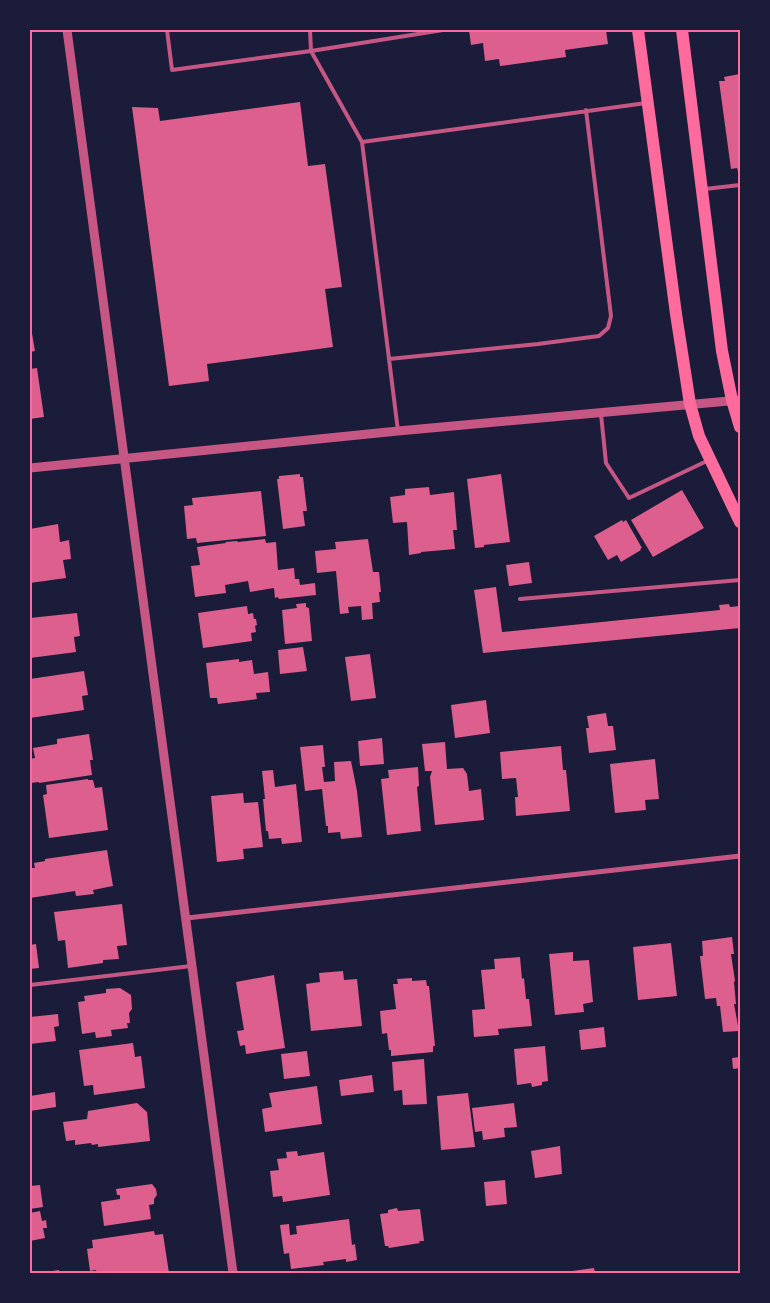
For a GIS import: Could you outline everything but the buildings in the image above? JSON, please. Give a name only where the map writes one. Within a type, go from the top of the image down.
[{"type":"main road","points":[[638,30],[690,404],[699,436],[740,522]]},
{"type":"main road","points":[[682,30],[722,351],[736,400],[740,427]]},
{"type":"street","points":[[67,30],[233,1273]]},
{"type":"street","points":[[30,468],[398,431],[736,400]]},
{"type":"street","points":[[187,918],[740,856]]},
{"type":"lane","points":[[167,30],[172,70],[311,51],[443,30]]},
{"type":"lane","points":[[310,30],[311,51],[362,142],[398,431]]},
{"type":"lane","points":[[362,142],[586,110],[649,103]]},
{"type":"lane","points":[[389,359],[600,336],[608,328],[611,316],[586,110]]},
{"type":"lane","points":[[703,189],[740,185]]},
{"type":"lane","points":[[600,412],[606,463],[629,498],[710,460]]},
{"type":"lane","points":[[520,599],[740,580]]},
{"type":"lane","points":[[30,985],[193,966]]}]
